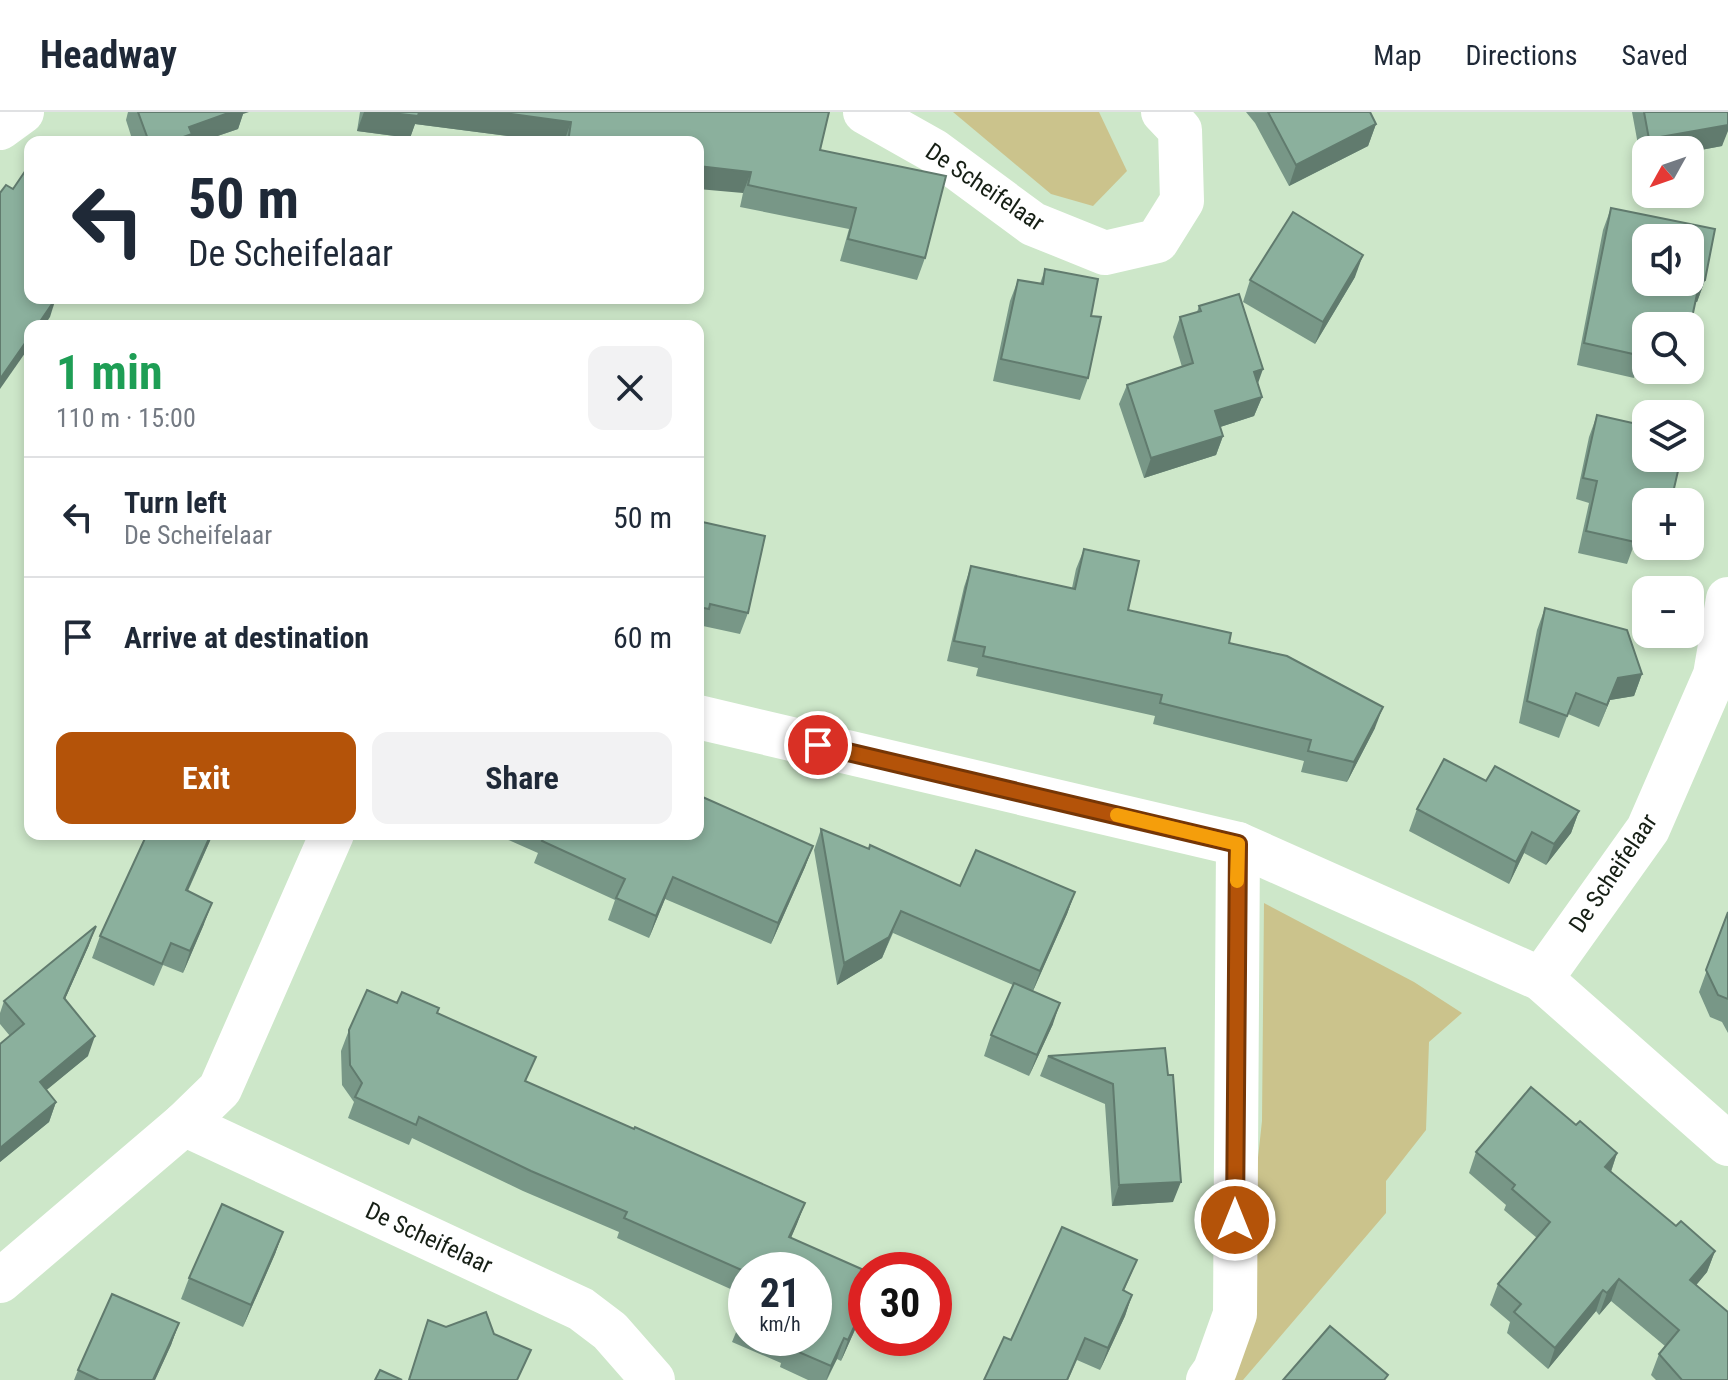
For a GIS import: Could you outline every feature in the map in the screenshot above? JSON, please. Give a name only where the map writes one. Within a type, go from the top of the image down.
[{"type":"street","points":[[0,127],[22,112]]},
{"type":"street","name":"De Scheifelaar","points":[[865,112],[934,151],[1033,224],[1105,253],[1157,241],[1182,201],[1180,130],[1163,112]]},
{"type":"street","name":"De Scheifelaar","points":[[1541,979],[1648,829],[1722,675],[1728,599]]},
{"type":"street","points":[[704,718],[1238,844],[1541,979],[1728,1144]]},
{"type":"street","points":[[0,1281],[184,1124],[220,1089],[329,840]]},
{"type":"street","points":[[1208,1380],[1215,1370],[1235,1314],[1238,844]]},
{"type":"street","name":"De Scheifelaar","points":[[184,1124],[581,1309],[610,1331],[653,1380]]},
{"type":"shaded area","points":[[953,112],[1099,112],[1127,171],[1093,206],[1051,194]]},
{"type":"shaded area","points":[[1264,903],[1414,982],[1462,1013],[1429,1042],[1426,1130],[1386,1181],[1386,1213],[1243,1380],[1225,1380],[1237,1350],[1262,1121]]},
{"type":"building","points":[[138,112],[231,112],[189,127],[192,134],[186,136],[147,136]]},
{"type":"building","points":[[383,112],[419,112],[418,116]]},
{"type":"building","points":[[496,112],[829,112],[820,150],[946,176],[925,258],[848,239],[856,208],[748,185],[751,172],[704,167],[704,136],[569,136],[571,122]]},
{"type":"building","points":[[1268,112],[1370,112],[1376,124],[1296,165]]},
{"type":"building","points":[[1644,112],[1728,112],[1728,125],[1648,136]]},
{"type":"building","points":[[24,173],[24,304],[52,304],[41,320],[24,320],[24,345],[0,379],[0,193],[6,185],[13,189]]},
{"type":"building","points":[[1611,208],[1690,224],[1632,224],[1632,296],[1697,296],[1693,312],[1632,312],[1632,354],[1584,343]]},
{"type":"building","points":[[1293,212],[1363,255],[1323,322],[1250,280]]},
{"type":"building","points":[[1704,227],[1715,229],[1704,280]]},
{"type":"building","points":[[1045,269],[1098,279],[1091,316],[1101,317],[1088,378],[1001,359],[1018,280],[1043,284]]},
{"type":"building","points":[[1239,294],[1263,369],[1254,372],[1262,397],[1215,411],[1223,436],[1151,458],[1127,385],[1193,363],[1180,317],[1201,311],[1199,306]]},
{"type":"building","points":[[1597,415],[1632,423],[1632,472],[1678,472],[1674,488],[1632,488],[1632,541],[1586,531],[1597,481],[1583,478]]},
{"type":"building","points":[[704,522],[765,536],[748,613],[710,604],[709,609],[704,608]]},
{"type":"building","points":[[1084,549],[1139,561],[1128,610],[1231,633],[1229,643],[1287,656],[1383,707],[1354,762],[1308,751],[1311,740],[1160,703],[1162,695],[983,656],[985,647],[954,641],[971,566],[1075,589]]},
{"type":"building","points":[[1545,608],[1627,630],[1642,674],[1618,678],[1607,705],[1576,693],[1567,716],[1527,701]]},
{"type":"building","points":[[1444,759],[1486,781],[1495,766],[1579,811],[1554,844],[1532,832],[1516,862],[1417,809]]},
{"type":"building","points":[[704,798],[813,846],[778,923],[673,877],[656,916],[616,898],[625,879],[542,841],[704,840]]},
{"type":"building","points":[[821,829],[869,849],[870,845],[960,886],[976,850],[1075,892],[1040,971],[901,911],[889,937],[844,963]]},
{"type":"building","points":[[144,840],[208,840],[186,890],[212,903],[190,951],[171,943],[162,964],[100,936]]},
{"type":"building","points":[[1728,912],[1728,999],[1718,995],[1706,970]]},
{"type":"building","points":[[96,926],[64,998],[95,1036],[40,1082],[56,1102],[0,1148],[0,1044],[24,1024],[4,1001]]},
{"type":"building","points":[[1014,983],[1060,1003],[1037,1055],[991,1035]]},
{"type":"building","points":[[367,990],[397,1003],[402,992],[439,1008],[437,1013],[536,1057],[525,1081],[805,1203],[789,1237],[823,1252],[728,1252],[728,1264],[624,1218],[627,1212],[531,1171],[419,1117],[416,1125],[355,1097],[362,1083],[350,1065],[349,1030]]},
{"type":"building","points":[[1165,1048],[1168,1075],[1173,1075],[1181,1182],[1119,1185],[1113,1084],[1048,1056]]},
{"type":"building","points":[[1531,1087],[1576,1125],[1580,1121],[1617,1153],[1605,1167],[1676,1226],[1681,1221],[1715,1251],[1690,1280],[1728,1312],[1728,1380],[1682,1380],[1659,1354],[1679,1330],[1619,1279],[1607,1293],[1603,1290],[1555,1348],[1514,1312],[1521,1304],[1498,1284],[1550,1222],[1512,1189],[1515,1185],[1476,1152]]},
{"type":"building","points":[[222,1204],[283,1232],[251,1305],[189,1278]]},
{"type":"building","points":[[1062,1227],[1137,1260],[1123,1290],[1132,1295],[1108,1348],[1085,1338],[1067,1380],[984,1380],[1004,1337],[1011,1340]]},
{"type":"building","points":[[832,1256],[848,1263],[848,1340],[844,1338],[831,1366],[808,1356],[832,1356]]},
{"type":"building","points":[[112,1294],[179,1323],[153,1380],[99,1380],[78,1370]]},
{"type":"building","points":[[486,1312],[494,1334],[531,1350],[517,1380],[409,1380],[428,1320],[446,1327]]},
{"type":"building","points":[[1330,1326],[1388,1375],[1384,1380],[1283,1380]]},
{"type":"building","points":[[380,1370],[402,1380],[375,1380]]},
{"type":"slow traffic","points":[[1117,815],[1238,844],[1237,881]]},
{"type":"route","points":[[818,745],[1238,844],[1235,1220]]}]
